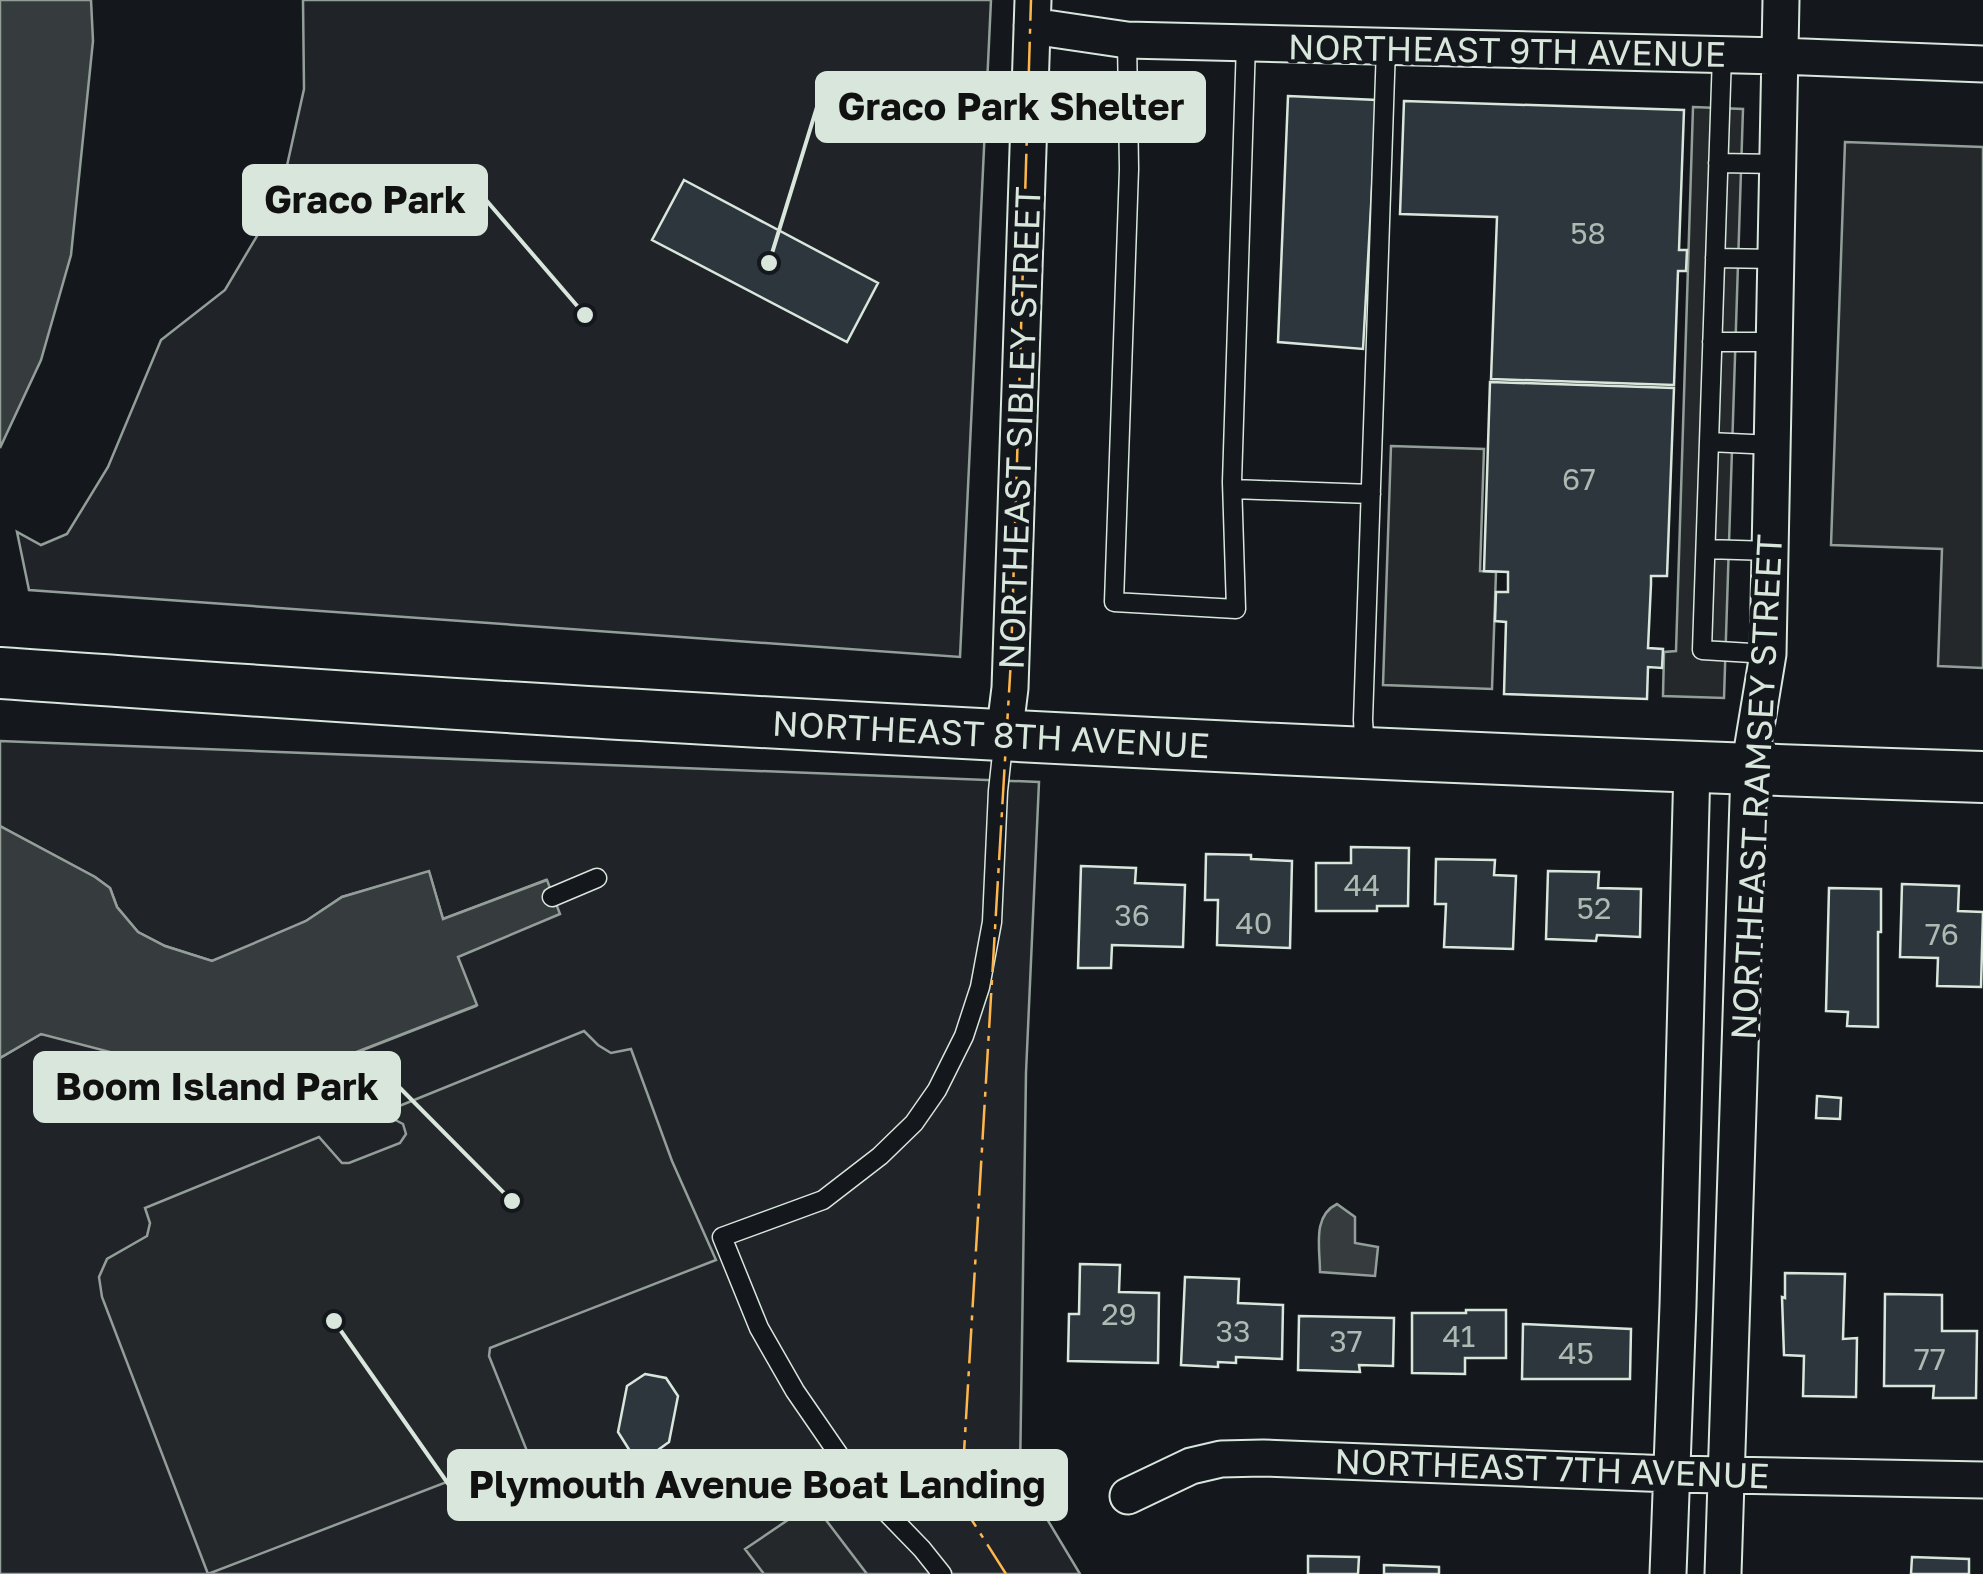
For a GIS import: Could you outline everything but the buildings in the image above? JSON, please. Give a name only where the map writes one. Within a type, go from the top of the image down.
[{"type":"main road","name":"NORTHEAST 8TH AVENUE","points":[[10,674],[1004,736],[1983,778]]},
{"type":"street","name":"NORTHEAST RAMSEY STREET","points":[[1723,1574],[1749,769],[1768,654],[1782,0]]},
{"type":"street","name":"NORTHEAST 9TH AVENUE","points":[[1032,13],[1127,40],[1983,64]]},
{"type":"street","name":"NORTHEAST SIBLEY STREET","points":[[1004,736],[1010,688],[1032,13]]},
{"type":"street","name":"NORTHEAST RAMSEY STREET","points":[[1668,1574],[1692,766]]},
{"type":"street","name":"NORTHEAST 7TH AVENUE","points":[[1128,1496],[1192,1466],[1221,1459],[1263,1458],[1672,1474],[1983,1480]]},
{"type":"lane","points":[[1127,40],[1129,168],[1114,602],[1236,610],[1232,489],[1246,43]]},
{"type":"lane","points":[[1365,752],[1386,47]]},
{"type":"lane","points":[[1722,55],[1702,650],[1768,654]]},
{"type":"lane","points":[[1718,163],[1777,164]]},
{"type":"lane","points":[[1715,258],[1776,259]]},
{"type":"lane","points":[[1712,342],[1774,342]]},
{"type":"lane","points":[[1709,442],[1773,445]]},
{"type":"lane","points":[[1232,489],[1371,494]]},
{"type":"lane","points":[[1706,549],[1770,551]]},
{"type":"lane","points":[[942,1574],[859,1484],[795,1391],[759,1328],[722,1237],[823,1200],[880,1156],[914,1123],[938,1090],[964,1036],[980,987],[992,922],[1004,736]]},
{"type":"lane","points":[[552,898],[597,878]]},
{"type":"shaded area","points":[[0,0],[91,0],[93,41],[71,255],[41,360],[0,448]]},
{"type":"shaded area","points":[[303,0],[991,0],[960,657],[29,590],[17,532],[41,545],[67,534],[108,467],[161,340],[225,290],[280,197],[304,89]]},
{"type":"shaded area","points":[[1693,107],[1743,109],[1724,698],[1663,696],[1664,652],[1676,651]]},
{"type":"shaded area","points":[[1845,142],[1983,147],[1983,668],[1938,666],[1942,549],[1831,545]]},
{"type":"shaded area","points":[[1391,446],[1484,449],[1480,571],[1496,572],[1492,689],[1383,685]]},
{"type":"shaded area","points":[[0,741],[1039,782],[1026,1073],[1020,1474],[1080,1574],[0,1574],[0,1058],[41,1034],[222,1053],[242,1097],[476,1006],[457,957],[552,898],[546,880],[443,919],[429,872],[342,897],[306,921],[212,961],[165,946],[138,932],[117,907],[110,888],[0,826]]},
{"type":"shaded area","points":[[0,826],[110,888],[117,907],[138,932],[165,946],[212,961],[306,921],[342,897],[429,871],[443,919],[547,880],[560,914],[458,957],[477,1005],[241,1097],[222,1054],[179,1070],[41,1034],[0,1058]]},
{"type":"shaded area","points":[[584,1031],[611,1053],[631,1049],[672,1161],[716,1260],[490,1348],[489,1356],[527,1451],[208,1574],[102,1297],[99,1277],[107,1259],[147,1236],[150,1223],[145,1208],[319,1137],[342,1163],[400,1143],[406,1134],[403,1124],[382,1113]]},
{"type":"shaded area","points":[[1337,1204],[1355,1217],[1355,1243],[1378,1247],[1375,1276],[1320,1272],[1321,1224],[1329,1209]]},
{"type":"shaded area","points":[[813,1503],[867,1574],[764,1574],[745,1549]]},
{"type":"power","points":[[1006,1574],[961,1503],[1011,659],[1031,0]]},
{"type":"place","name":"Graco Park Shelter","points":[[769,263]]},
{"type":"place","name":"Graco Park","points":[[585,315]]},
{"type":"place","name":"Boom Island Park","points":[[512,1201]]},
{"type":"place","name":"Plymouth Avenue Boat Landing","points":[[334,1321]]}]
